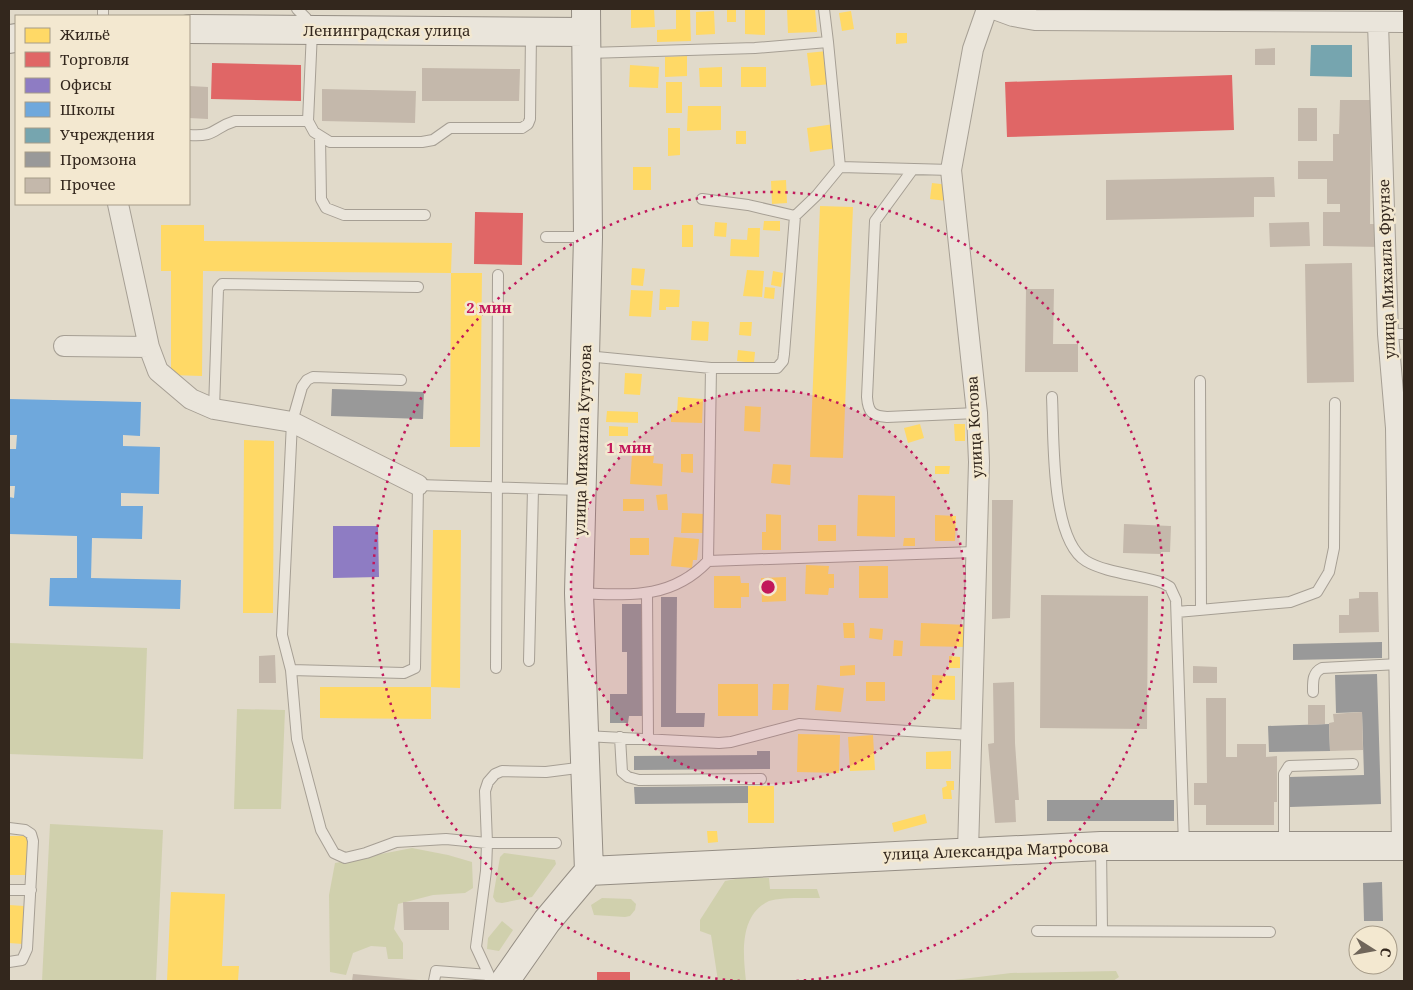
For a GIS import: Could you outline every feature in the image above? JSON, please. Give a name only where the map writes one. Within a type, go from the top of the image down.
[{"type":"street","name":"улица Котова","points":[[968,851],[979,462],[977,413],[951,170],[973,49],[987,9]]},
{"type":"street","points":[[994,9],[1013,16],[1035,20],[1098,14],[1378,23],[1404,22]]},
{"type":"street","name":"улица Михаила Фрунзе","points":[[1378,23],[1400,427],[1399,664],[1403,846]]},
{"type":"street","name":"Ленинградская улица","points":[[190,29],[586,32]]},
{"type":"street","name":"улица Михаила Кутузова","points":[[586,32],[588,237],[578,593],[589,871]]},
{"type":"street","points":[[118,205],[149,347],[158,371],[191,399],[214,409],[292,422],[418,484]]},
{"type":"street","points":[[64,346],[149,347]]},
{"type":"street","name":"улица Александра Матросова","points":[[589,871],[1100,846],[1403,846]]},
{"type":"street","points":[[495,979],[589,871]]},
{"type":"lane","points":[[297,9],[306,18],[312,31],[308,121],[320,137],[330,142],[422,142],[433,140],[450,128],[522,128],[528,124],[530,119],[531,32]]},
{"type":"lane","points":[[586,356],[711,368],[777,368],[783,361],[795,216],[817,195],[840,167],[824,9]]},
{"type":"lane","points":[[586,32],[755,48],[828,42]]},
{"type":"lane","points":[[190,136],[209,135],[227,123],[234,121],[308,121]]},
{"type":"lane","points":[[320,137],[321,199],[326,208],[344,215],[425,215]]},
{"type":"lane","points":[[840,167],[951,170]]},
{"type":"lane","points":[[913,169],[875,221],[867,397],[869,411],[873,415],[887,418],[977,413]]},
{"type":"lane","points":[[702,199],[748,205],[795,216]]},
{"type":"lane","points":[[546,237],[588,237]]},
{"type":"lane","points":[[496,668],[498,275]]},
{"type":"lane","points":[[214,409],[218,289],[222,284],[418,286]]},
{"type":"lane","points":[[708,561],[711,368]]},
{"type":"lane","points":[[401,380],[313,377],[307,380],[302,387],[292,422],[282,635],[290,670],[297,739],[321,830],[334,853],[345,858],[366,853],[396,842],[446,838],[487,843],[556,843]]},
{"type":"lane","points":[[1200,381],[1201,609]]},
{"type":"lane","points":[[1052,397],[1058,498],[1062,521],[1070,544],[1088,562],[1156,580],[1170,587],[1176,600],[1184,846]]},
{"type":"lane","points":[[1177,612],[1290,602],[1317,592],[1329,572],[1334,548],[1335,403]]},
{"type":"lane","points":[[290,670],[404,673],[415,668],[418,484],[582,490]]},
{"type":"lane","points":[[529,661],[533,489]]},
{"type":"lane","points":[[578,593],[647,593],[682,583],[708,561],[975,552]]},
{"type":"lane","points":[[647,593],[648,738]]},
{"type":"lane","points":[[1313,692],[1314,676],[1317,670],[1322,668],[1399,664]]},
{"type":"lane","points":[[584,736],[648,738],[692,742],[731,742],[799,724],[970,735]]},
{"type":"lane","points":[[620,737],[622,772],[628,777],[639,780],[761,779]]},
{"type":"lane","points":[[1284,846],[1284,774],[1289,766],[1353,764]]},
{"type":"lane","points":[[495,979],[476,947],[486,871],[485,791],[488,782],[495,774],[502,771],[546,772],[586,767]]},
{"type":"lane","points":[[9,828],[25,830],[31,834],[33,841],[27,949],[22,960],[9,962]]},
{"type":"lane","points":[[1100,846],[1102,931]]},
{"type":"lane","points":[[9,890],[31,890]]},
{"type":"lane","points":[[1037,931],[1270,932]]},
{"type":"lane","points":[[434,981],[436,971],[495,979]]},
{"type":"green space","points":[[9,643],[147,648],[143,759],[9,754]]},
{"type":"green space","points":[[237,709],[285,710],[281,809],[234,809]]},
{"type":"green space","points":[[50,824],[163,830],[156,981],[42,981]]},
{"type":"green space","points":[[412,848],[472,862],[473,888],[465,893],[433,895],[398,904],[394,929],[403,943],[403,959],[388,959],[386,947],[371,946],[353,953],[346,975],[330,972],[329,895],[335,863]]},
{"type":"green space","points":[[504,853],[555,860],[556,864],[532,897],[502,903],[496,902],[493,897],[500,857]]},
{"type":"green space","points":[[746,877],[769,878],[770,889],[817,889],[820,898],[774,900],[759,907],[752,916],[745,936],[744,959],[746,981],[718,981],[711,935],[700,931],[700,920],[725,881]]},
{"type":"green space","points":[[602,898],[631,899],[636,904],[635,910],[630,916],[625,917],[594,915],[591,905]]},
{"type":"green space","points":[[502,921],[513,930],[499,951],[487,949],[488,938]]},
{"type":"green space","points":[[1116,971],[1119,977],[1113,981],[946,981],[1011,973]]},
{"type":"building: Жильё","points":[[631,9],[654,9],[655,27],[631,28]]},
{"type":"building: Жильё","points":[[727,9],[736,9],[736,22],[727,22]]},
{"type":"building: Жильё","points":[[787,9],[815,9],[817,32],[788,33]]},
{"type":"building: Жильё","points":[[676,10],[690,10],[691,41],[657,42],[657,30],[676,29]]},
{"type":"building: Жильё","points":[[745,10],[765,10],[765,35],[745,34]]},
{"type":"building: Жильё","points":[[714,11],[715,34],[696,35],[696,12]]},
{"type":"building: Жильё","points":[[851,11],[854,29],[842,31],[839,13]]},
{"type":"building: Жильё","points":[[896,33],[907,33],[907,43],[896,44]]},
{"type":"building: Жильё","points":[[827,51],[830,84],[811,86],[807,53]]},
{"type":"building: Жильё","points":[[687,56],[687,76],[665,77],[665,57]]},
{"type":"building: Жильё","points":[[630,65],[659,67],[658,88],[629,87]]},
{"type":"building: Жильё","points":[[722,67],[722,87],[700,87],[699,68]]},
{"type":"building: Жильё","points":[[741,67],[766,67],[766,87],[741,87]]},
{"type":"building: Жильё","points":[[666,82],[682,82],[682,113],[666,113]]},
{"type":"building: Жильё","points":[[688,106],[721,106],[721,130],[687,131]]},
{"type":"building: Жильё","points":[[834,124],[837,148],[810,152],[807,128]]},
{"type":"building: Жильё","points":[[668,128],[680,128],[680,155],[668,156]]},
{"type":"building: Жильё","points":[[736,131],[746,131],[746,144],[736,144]]},
{"type":"building: Жильё","points":[[633,167],[651,167],[651,190],[633,190]]},
{"type":"building: Жильё","points":[[786,180],[787,203],[772,204],[771,181]]},
{"type":"building: Жильё","points":[[932,183],[949,185],[947,201],[930,199]]},
{"type":"building: Жильё","points":[[820,206],[853,207],[843,458],[810,457]]},
{"type":"building: Жильё","points":[[764,221],[780,221],[780,231],[763,230]]},
{"type":"building: Жильё","points":[[715,222],[727,223],[726,237],[714,236]]},
{"type":"building: Жильё","points":[[161,225],[204,225],[204,241],[452,243],[451,273],[203,271],[202,376],[171,375],[171,271],[161,271]]},
{"type":"building: Жильё","points":[[682,225],[693,225],[693,247],[682,247]]},
{"type":"building: Жильё","points":[[748,228],[760,228],[759,257],[730,256],[731,239],[747,240]]},
{"type":"building: Жильё","points":[[632,268],[645,269],[643,286],[631,285]]},
{"type":"building: Жильё","points":[[747,270],[764,271],[762,297],[743,296]]},
{"type":"building: Жильё","points":[[773,271],[783,273],[781,287],[771,285]]},
{"type":"building: Жильё","points":[[451,273],[482,273],[480,447],[450,447]]},
{"type":"building: Жильё","points":[[765,287],[775,288],[774,299],[764,298]]},
{"type":"building: Жильё","points":[[660,289],[680,290],[679,307],[666,307],[666,310],[659,310]]},
{"type":"building: Жильё","points":[[631,290],[653,291],[651,317],[629,316]]},
{"type":"building: Жильё","points":[[692,321],[709,322],[708,341],[691,340]]},
{"type":"building: Жильё","points":[[740,322],[752,322],[751,336],[739,335]]},
{"type":"building: Жильё","points":[[738,350],[755,352],[754,363],[737,361]]},
{"type":"building: Жильё","points":[[625,373],[642,374],[640,395],[624,394]]},
{"type":"building: Жильё","points":[[678,397],[703,399],[702,423],[671,422],[671,413],[677,413]]},
{"type":"building: Жильё","points":[[745,406],[761,407],[760,432],[744,431]]},
{"type":"building: Жильё","points":[[607,411],[638,412],[638,423],[606,422]]},
{"type":"building: Жильё","points":[[920,424],[924,438],[908,443],[904,428]]},
{"type":"building: Жильё","points":[[954,424],[965,424],[965,441],[955,441]]},
{"type":"building: Жильё","points":[[609,426],[628,427],[628,436],[609,436]]},
{"type":"building: Жильё","points":[[244,440],[274,441],[273,613],[243,613]]},
{"type":"building: Жильё","points":[[681,454],[693,454],[693,473],[681,472]]},
{"type":"building: Жильё","points":[[632,455],[654,456],[653,463],[663,464],[662,486],[630,484]]},
{"type":"building: Жильё","points":[[773,464],[791,465],[790,485],[771,483]]},
{"type":"building: Жильё","points":[[935,466],[950,466],[949,474],[935,474]]},
{"type":"building: Жильё","points":[[667,494],[668,510],[658,510],[656,495]]},
{"type":"building: Жильё","points":[[858,495],[895,496],[895,537],[857,536]]},
{"type":"building: Жильё","points":[[623,499],[644,499],[644,511],[623,511]]},
{"type":"building: Жильё","points":[[682,513],[705,514],[704,533],[681,533]]},
{"type":"building: Жильё","points":[[766,514],[781,515],[781,550],[762,550],[762,532],[766,532]]},
{"type":"building: Жильё","points":[[935,515],[956,516],[955,541],[935,541]]},
{"type":"building: Жильё","points":[[818,525],[836,525],[836,541],[818,541]]},
{"type":"building: Жильё","points":[[433,530],[461,530],[460,688],[431,687]]},
{"type":"building: Жильё","points":[[674,537],[699,539],[697,560],[693,560],[692,568],[671,566]]},
{"type":"building: Жильё","points":[[630,538],[649,538],[649,555],[630,555]]},
{"type":"building: Жильё","points":[[904,538],[915,538],[915,546],[903,546]]},
{"type":"building: Жильё","points":[[806,565],[829,566],[828,574],[834,574],[834,588],[829,588],[828,595],[805,594]]},
{"type":"building: Жильё","points":[[859,566],[888,566],[888,598],[859,598]]},
{"type":"building: Жильё","points":[[714,576],[740,576],[741,583],[749,583],[749,597],[741,597],[741,608],[714,608]]},
{"type":"building: Жильё","points":[[786,577],[786,601],[762,602],[761,578]]},
{"type":"building: Жильё","points":[[843,623],[854,623],[855,638],[844,638]]},
{"type":"building: Жильё","points":[[921,623],[967,625],[966,647],[920,646]]},
{"type":"building: Жильё","points":[[870,628],[883,629],[882,640],[869,638]]},
{"type":"building: Жильё","points":[[894,640],[903,641],[902,656],[893,656]]},
{"type":"building: Жильё","points":[[949,656],[960,657],[960,668],[949,668]]},
{"type":"building: Жильё","points":[[855,665],[855,675],[840,676],[840,666]]},
{"type":"building: Жильё","points":[[932,675],[955,676],[955,700],[932,699]]},
{"type":"building: Жильё","points":[[866,682],[885,682],[885,701],[866,701]]},
{"type":"building: Жильё","points":[[718,684],[758,684],[758,716],[718,716]]},
{"type":"building: Жильё","points":[[773,684],[789,684],[788,710],[772,710]]},
{"type":"building: Жильё","points":[[817,685],[844,688],[841,712],[815,710]]},
{"type":"building: Жильё","points":[[320,687],[431,687],[431,719],[320,718]]},
{"type":"building: Жильё","points":[[798,734],[840,735],[839,773],[797,772]]},
{"type":"building: Жильё","points":[[873,735],[875,770],[850,771],[848,737]]},
{"type":"building: Жильё","points":[[951,751],[951,769],[926,769],[926,752]]},
{"type":"building: Жильё","points":[[946,781],[954,781],[954,790],[951,790],[952,799],[943,799],[942,788],[947,786]]},
{"type":"building: Жильё","points":[[748,786],[774,786],[774,823],[748,823]]},
{"type":"building: Жильё","points":[[925,814],[927,823],[894,832],[892,823]]},
{"type":"building: Жильё","points":[[707,831],[717,831],[718,842],[708,843]]},
{"type":"building: Жильё","points":[[9,836],[29,836],[27,875],[9,875]]},
{"type":"building: Жильё","points":[[171,892],[225,894],[222,966],[239,966],[238,981],[167,981]]},
{"type":"building: Жильё","points":[[9,905],[24,906],[23,944],[9,943]]},
{"type":"building: Торговля","points":[[212,63],[301,65],[301,101],[211,99]]},
{"type":"building: Торговля","points":[[1232,75],[1234,130],[1007,137],[1005,82]]},
{"type":"building: Торговля","points":[[475,212],[523,213],[522,265],[474,264]]},
{"type":"building: Торговля","points":[[597,972],[630,972],[630,981],[597,981]]},
{"type":"building: Офисы","points":[[333,526],[378,526],[379,577],[333,578]]},
{"type":"building: Школы","points":[[9,399],[141,402],[140,436],[123,435],[123,446],[160,447],[159,494],[121,493],[121,506],[143,506],[142,539],[92,538],[91,578],[181,580],[180,609],[49,606],[50,578],[77,578],[77,536],[9,534],[9,497],[14,498],[15,486],[9,486],[9,449],[16,449],[17,435],[9,435]]},
{"type":"building: Учреждения","points":[[1311,45],[1352,45],[1352,77],[1310,76]]},
{"type":"building: Промзона","points":[[332,389],[424,392],[423,419],[331,416]]},
{"type":"building: Промзона","points":[[661,597],[677,597],[676,713],[705,713],[704,727],[661,727]]},
{"type":"building: Промзона","points":[[622,604],[643,604],[643,716],[629,716],[628,723],[610,723],[610,694],[627,694],[627,652],[622,652]]},
{"type":"building: Промзона","points":[[1382,642],[1382,658],[1293,660],[1293,644]]},
{"type":"building: Промзона","points":[[1377,674],[1381,804],[1290,807],[1289,777],[1364,775],[1362,712],[1336,713],[1335,675]]},
{"type":"building: Промзона","points":[[1329,724],[1330,751],[1269,752],[1268,726]]},
{"type":"building: Промзона","points":[[757,751],[770,751],[770,769],[634,770],[634,756],[757,755]]},
{"type":"building: Промзона","points":[[748,786],[748,803],[635,804],[634,787]]},
{"type":"building: Промзона","points":[[1047,800],[1174,800],[1174,821],[1047,821]]},
{"type":"building: Промзона","points":[[1382,882],[1383,921],[1364,921],[1363,883]]},
{"type":"building: Прочее","points":[[1275,48],[1275,65],[1255,65],[1255,49]]},
{"type":"building: Прочее","points":[[422,68],[520,69],[519,101],[422,101]]},
{"type":"building: Прочее","points":[[190,86],[208,87],[208,119],[190,118]]},
{"type":"building: Прочее","points":[[322,89],[416,91],[415,123],[322,121]]},
{"type":"building: Прочее","points":[[1340,100],[1371,100],[1370,224],[1382,224],[1382,247],[1323,246],[1323,212],[1340,212],[1340,204],[1327,204],[1327,179],[1298,179],[1298,161],[1333,161],[1333,134],[1339,134]]},
{"type":"building: Прочее","points":[[1298,108],[1317,108],[1317,141],[1298,141]]},
{"type":"building: Прочее","points":[[1274,177],[1275,197],[1254,197],[1254,217],[1106,220],[1106,180]]},
{"type":"building: Прочее","points":[[1309,222],[1310,246],[1270,247],[1269,223]]},
{"type":"building: Прочее","points":[[1352,263],[1354,382],[1307,383],[1305,264]]},
{"type":"building: Прочее","points":[[1026,289],[1054,289],[1053,344],[1078,344],[1078,372],[1025,372]]},
{"type":"building: Прочее","points":[[992,500],[1013,500],[1010,618],[992,619]]},
{"type":"building: Прочее","points":[[1124,524],[1171,526],[1170,552],[1161,552],[1161,554],[1123,553]]},
{"type":"building: Прочее","points":[[1359,592],[1378,592],[1379,632],[1339,633],[1339,615],[1349,615],[1349,599],[1359,598]]},
{"type":"building: Прочее","points":[[1041,595],[1148,596],[1147,729],[1040,728]]},
{"type":"building: Прочее","points":[[275,655],[276,683],[259,683],[259,656]]},
{"type":"building: Прочее","points":[[1193,666],[1217,667],[1217,683],[1193,683]]},
{"type":"building: Прочее","points":[[1014,682],[1015,743],[1019,800],[1015,800],[1016,822],[995,823],[988,744],[994,743],[993,683]]},
{"type":"building: Прочее","points":[[1206,698],[1226,698],[1226,757],[1237,757],[1237,744],[1266,744],[1266,757],[1277,756],[1277,802],[1274,802],[1274,825],[1206,825],[1206,805],[1194,805],[1194,783],[1207,783]]},
{"type":"building: Прочее","points":[[1308,705],[1325,705],[1325,724],[1308,725]]},
{"type":"building: Прочее","points":[[1362,712],[1363,750],[1330,751],[1329,723],[1334,722],[1333,714]]},
{"type":"building: Прочее","points":[[403,902],[449,902],[449,930],[404,930]]},
{"type":"building: Прочее","points":[[353,974],[419,980],[419,981],[352,981]]}]
